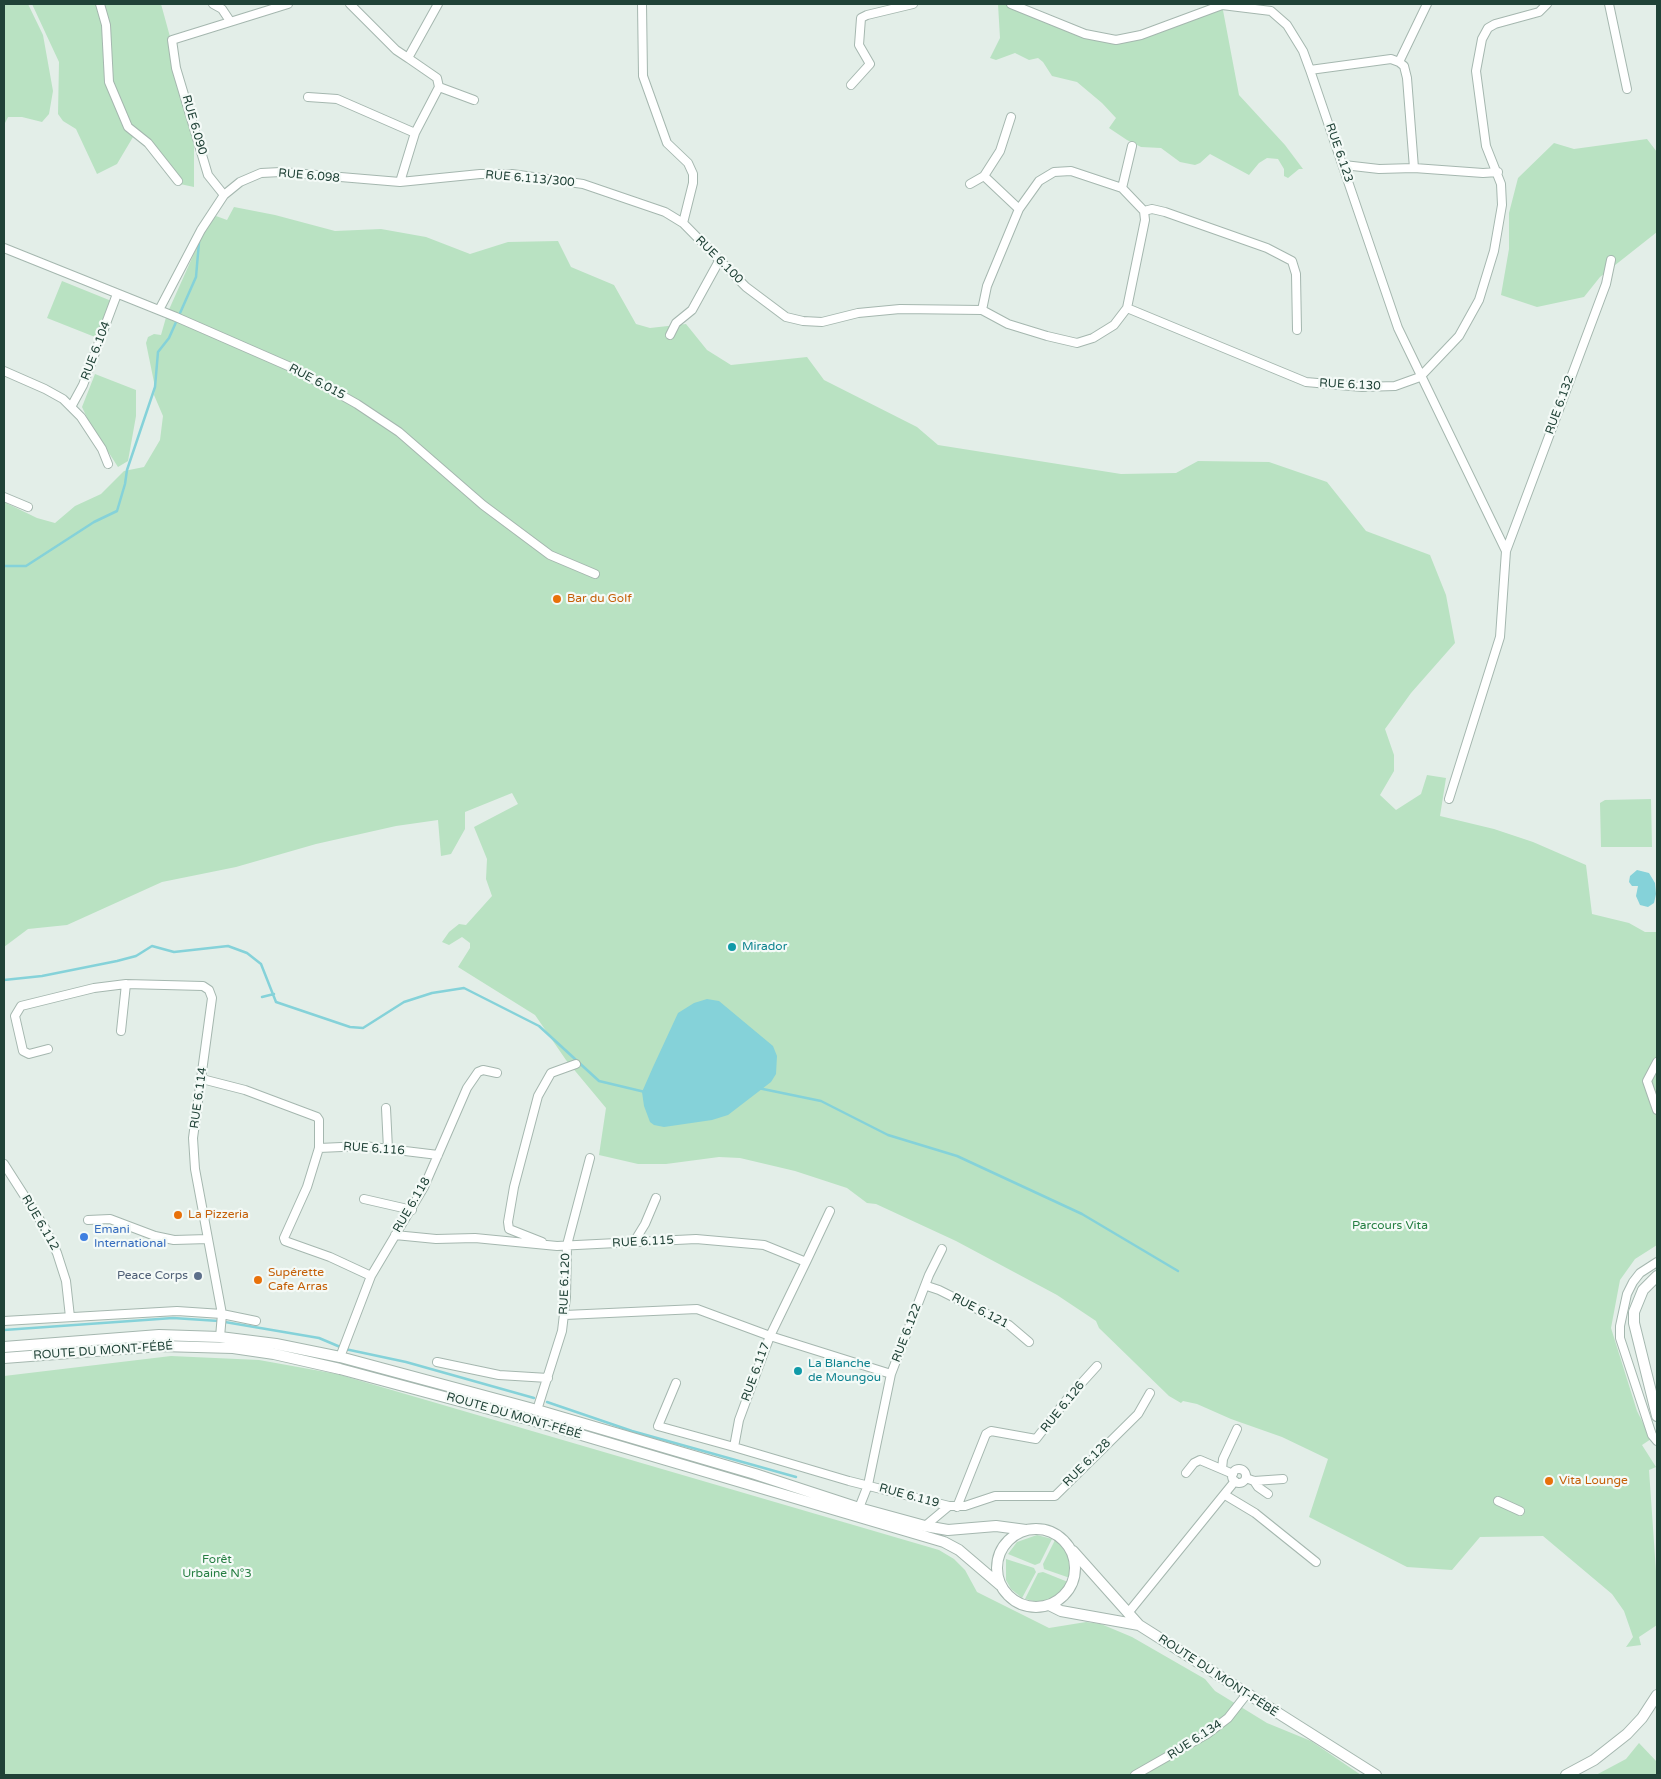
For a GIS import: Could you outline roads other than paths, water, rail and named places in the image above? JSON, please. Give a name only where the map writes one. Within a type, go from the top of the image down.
[{"type":"street","points":[[100,4],[106,25],[108,82],[128,127],[148,142],[178,181]]},
{"type":"street","points":[[214,4],[222,9],[230,21]]},
{"type":"street","name":"RUE 6.090","points":[[224,194],[208,175],[176,68],[172,40],[288,4]]},
{"type":"street","points":[[350,4],[396,50],[437,78],[438,87],[415,133],[400,182]]},
{"type":"street","points":[[408,58],[438,4]]},
{"type":"street","points":[[642,4],[643,76],[667,143],[688,163],[693,174],[693,184],[683,223]]},
{"type":"street","points":[[851,85],[870,64],[859,44],[861,18],[913,4]]},
{"type":"street","points":[[1013,5],[1085,34],[1116,40],[1141,35],[1222,5],[1271,12],[1277,4]]},
{"type":"street","points":[[1399,62],[1427,4]]},
{"type":"street","name":"RUE 6.130","points":[[1127,308],[1306,382],[1362,388],[1395,386],[1420,377],[1459,336],[1479,300],[1494,251],[1502,205],[1501,184],[1498,172],[1486,146],[1476,71],[1482,39],[1488,28],[1495,24],[1539,12],[1547,4]]},
{"type":"street","points":[[1609,4],[1626,89]]},
{"type":"street","name":"RUE 6.123","points":[[1271,12],[1287,25],[1295,36],[1310,70],[1344,165],[1398,328],[1420,377],[1506,551]]},
{"type":"street","points":[[1310,70],[1391,59],[1404,66],[1407,78],[1414,168]]},
{"type":"street","points":[[438,87],[474,100]]},
{"type":"street","points":[[308,97],[337,100],[415,133]]},
{"type":"street","points":[[970,184],[984,176],[1000,151],[1011,117]]},
{"type":"street","points":[[1122,188],[1132,146]]},
{"type":"street","points":[[1344,165],[1379,170],[1414,168],[1498,172]]},
{"type":"street","points":[[1071,171],[1122,188],[1144,211],[1145,220],[1127,308],[1114,325],[1093,338],[1077,343],[1008,324],[982,310],[987,286],[1019,210],[1040,181],[1054,172],[1071,171]]},
{"type":"street","name":"RUE 6.098","points":[[224,194],[240,182],[261,173],[281,172],[400,182]]},
{"type":"street","name":"RUE 6.113/300","points":[[400,182],[480,174],[549,178],[583,184],[665,212],[683,223]]},
{"type":"street","points":[[984,176],[1019,210]]},
{"type":"street","points":[[159,310],[201,230],[224,194]]},
{"type":"street","points":[[1144,211],[1152,209],[1165,212],[1267,248],[1292,261],[1296,274],[1298,330]]},
{"type":"street","name":"RUE 6.100","points":[[683,223],[719,261],[775,310],[786,317],[803,321],[822,322],[858,313],[900,309],[982,310]]},
{"type":"street","name":"RUE 6.015","points":[[4,248],[191,323],[295,369],[356,404],[399,432],[483,505],[544,551],[566,563],[595,574]]},
{"type":"street","name":"RUE 6.132","points":[[1506,551],[1606,284],[1611,260]]},
{"type":"street","points":[[670,335],[676,323],[692,310],[719,261]]},
{"type":"street","name":"RUE 6.104","points":[[71,407],[83,385],[118,294]]},
{"type":"street","points":[[4,371],[45,388],[63,399],[80,417],[102,450],[108,464]]},
{"type":"street","points":[[4,497],[28,507]]},
{"type":"street","points":[[1449,799],[1500,637],[1506,551]]},
{"type":"street","points":[[48,1049],[29,1054],[23,1052],[15,1016],[21,1006],[94,988],[126,984],[121,1032]]},
{"type":"street","name":"RUE 6.114","points":[[126,984],[203,986],[209,990],[212,998],[193,1138],[195,1169],[222,1314],[220,1336]]},
{"type":"street","points":[[1657,1062],[1647,1080],[1657,1110]]},
{"type":"street","points":[[544,1243],[509,1229],[508,1222],[514,1187],[538,1096],[552,1073],[576,1064]]},
{"type":"street","name":"RUE 6.118","points":[[340,1357],[371,1276],[412,1210],[467,1088],[478,1072],[482,1070],[497,1073]]},
{"type":"street","points":[[202,1079],[245,1090],[317,1117],[319,1120],[319,1148],[306,1187],[284,1233],[285,1241],[330,1257],[371,1276]]},
{"type":"street","points":[[386,1108],[388,1149]]},
{"type":"street","name":"RUE 6.116","points":[[319,1148],[364,1146],[438,1155]]},
{"type":"street","name":"RUE 6.120","points":[[537,1410],[548,1378],[565,1315],[567,1246],[590,1158]]},
{"type":"street","name":"RUE 6.112","points":[[4,1164],[45,1228],[57,1253],[66,1281],[70,1317]]},
{"type":"street","points":[[634,1242],[656,1198]]},
{"type":"street","points":[[364,1199],[412,1210]]},
{"type":"street","points":[[830,1210],[770,1336],[891,1374]]},
{"type":"street","points":[[88,1220],[110,1219],[155,1236],[174,1240],[208,1239]]},
{"type":"street","name":"RUE 6.115","points":[[395,1235],[475,1238],[567,1246],[696,1239],[764,1245],[806,1262]]},
{"type":"street","name":"RUE 6.122","points":[[859,1508],[868,1485],[891,1374],[927,1286],[929,1275],[942,1249]]},
{"type":"street","points":[[1657,1262],[1640,1273],[1633,1282],[1627,1294],[1620,1326],[1623,1347],[1652,1435],[1657,1441]]},
{"type":"street","points":[[1657,1276],[1643,1290],[1634,1312],[1634,1323],[1657,1416]]},
{"type":"street","name":"RUE 6.121","points":[[927,1286],[1009,1324],[1029,1342]]},
{"type":"street","name":"RUE 6.117","points":[[565,1315],[697,1309],[770,1336],[739,1420],[734,1448]]},
{"type":"street","points":[[4,1321],[177,1311],[222,1314],[256,1321]]},
{"type":"street","name":"ROUTE DU MONT-FÉBÉ","points":[[4,1347],[159,1334],[220,1336],[276,1344],[340,1357],[537,1410],[755,1474],[859,1508],[925,1526],[948,1530],[996,1526],[1026,1530]]},
{"type":"street","name":"ROUTE DU MONT-FÉBÉ","points":[[4,1358],[161,1346],[233,1348],[293,1358],[534,1421],[944,1542],[959,1550],[1000,1584]]},
{"type":"street","points":[[437,1362],[499,1375],[548,1378]]},
{"type":"street","name":"RUE 6.126","points":[[957,1508],[986,1434],[991,1431],[1036,1439],[1068,1398],[1097,1366]]},
{"type":"street","points":[[676,1383],[658,1426],[868,1485]]},
{"type":"street","name":"RUE 6.128","points":[[957,1508],[995,1496],[1055,1496],[1138,1414],[1150,1393]]},
{"type":"street","points":[[1222,1469],[1223,1460],[1236,1429]]},
{"type":"street","points":[[1186,1474],[1197,1461],[1203,1460],[1242,1482],[1246,1478]]},
{"type":"street","points":[[1128,1614],[1204,1518],[1225,1495],[1237,1469],[1242,1469],[1246,1473],[1246,1478]]},
{"type":"street","points":[[1246,1478],[1254,1481],[1283,1479]]},
{"type":"street","points":[[1254,1481],[1258,1487],[1268,1494]]},
{"type":"street","name":"RUE 6.119","points":[[868,1485],[949,1506]]},
{"type":"street","points":[[1225,1495],[1255,1513],[1316,1562]]},
{"type":"street","points":[[1498,1501],[1520,1511]]},
{"type":"street","points":[[925,1526],[949,1506],[957,1508]]},
{"type":"street","points":[[1071,1548],[1076,1564],[1074,1582],[1064,1596],[1049,1606],[1031,1607],[1020,1604],[1008,1596],[1000,1584],[997,1566],[1000,1554],[1006,1543],[1015,1535],[1026,1530],[1036,1528],[1051,1531],[1064,1540],[1071,1548],[1128,1614],[1138,1625]]},
{"type":"street","name":"ROUTE DU MONT-FÉBÉ","points":[[1049,1606],[1138,1625],[1246,1695],[1376,1775]]},
{"type":"street","name":"RUE 6.134","points":[[1135,1775],[1207,1734],[1228,1718],[1246,1695]]},
{"type":"street","points":[[1566,1775],[1594,1760],[1627,1734],[1642,1718],[1657,1695]]},
{"type":"water","points":[[1637,870],[1649,873],[1655,883],[1656,894],[1654,903],[1648,907],[1640,905],[1636,896],[1638,886],[1632,886],[1629,882],[1630,876]]},
{"type":"water","points":[[707,999],[719,1001],[773,1046],[777,1056],[776,1074],[771,1082],[728,1115],[712,1120],[664,1127],[654,1125],[650,1122],[644,1106],[642,1092],[678,1013],[694,1003]]},
{"type":"waterway","points":[[4,566],[26,566],[94,522],[117,511],[127,470],[155,387],[158,352],[169,338],[196,277],[199,242]]},
{"type":"waterway","points":[[4,980],[42,976],[117,961],[136,956],[152,946],[174,952],[228,946],[247,953],[261,964],[276,1002],[350,1027],[363,1028],[404,1002],[432,993],[464,988],[539,1026],[599,1081],[645,1092]]},
{"type":"waterway","points":[[262,997],[274,994]]},
{"type":"waterway","points":[[758,1088],[821,1101],[888,1135],[957,1156],[1082,1214],[1178,1271]]},
{"type":"waterway","points":[[4,1330],[173,1318],[219,1321],[319,1338],[345,1349],[406,1362],[534,1398]]},
{"type":"waterway","points":[[547,1402],[632,1431],[796,1477]]},
{"type":"place","name":"Bar du Golf","points":[[557,599]]},
{"type":"place","name":"Mirador","points":[[732,947]]},
{"type":"place","name":"La Pizzeria","points":[[178,1215]]},
{"type":"place","name":"Emani International","points":[[84,1237]]},
{"type":"place","name":"Peace Corps","points":[[198,1276]]},
{"type":"place","name":"Supérette Cafe Arras","points":[[258,1280]]},
{"type":"place","name":"La Blanche de Moungou","points":[[798,1371]]},
{"type":"place","name":"Vita Lounge","points":[[1549,1481]]},
{"type":"park label","name":"Parcours Vita","points":[[1390,1226]]},
{"type":"park label","name":"Forêt Urbaine N°3","points":[[217,1567]]}]
